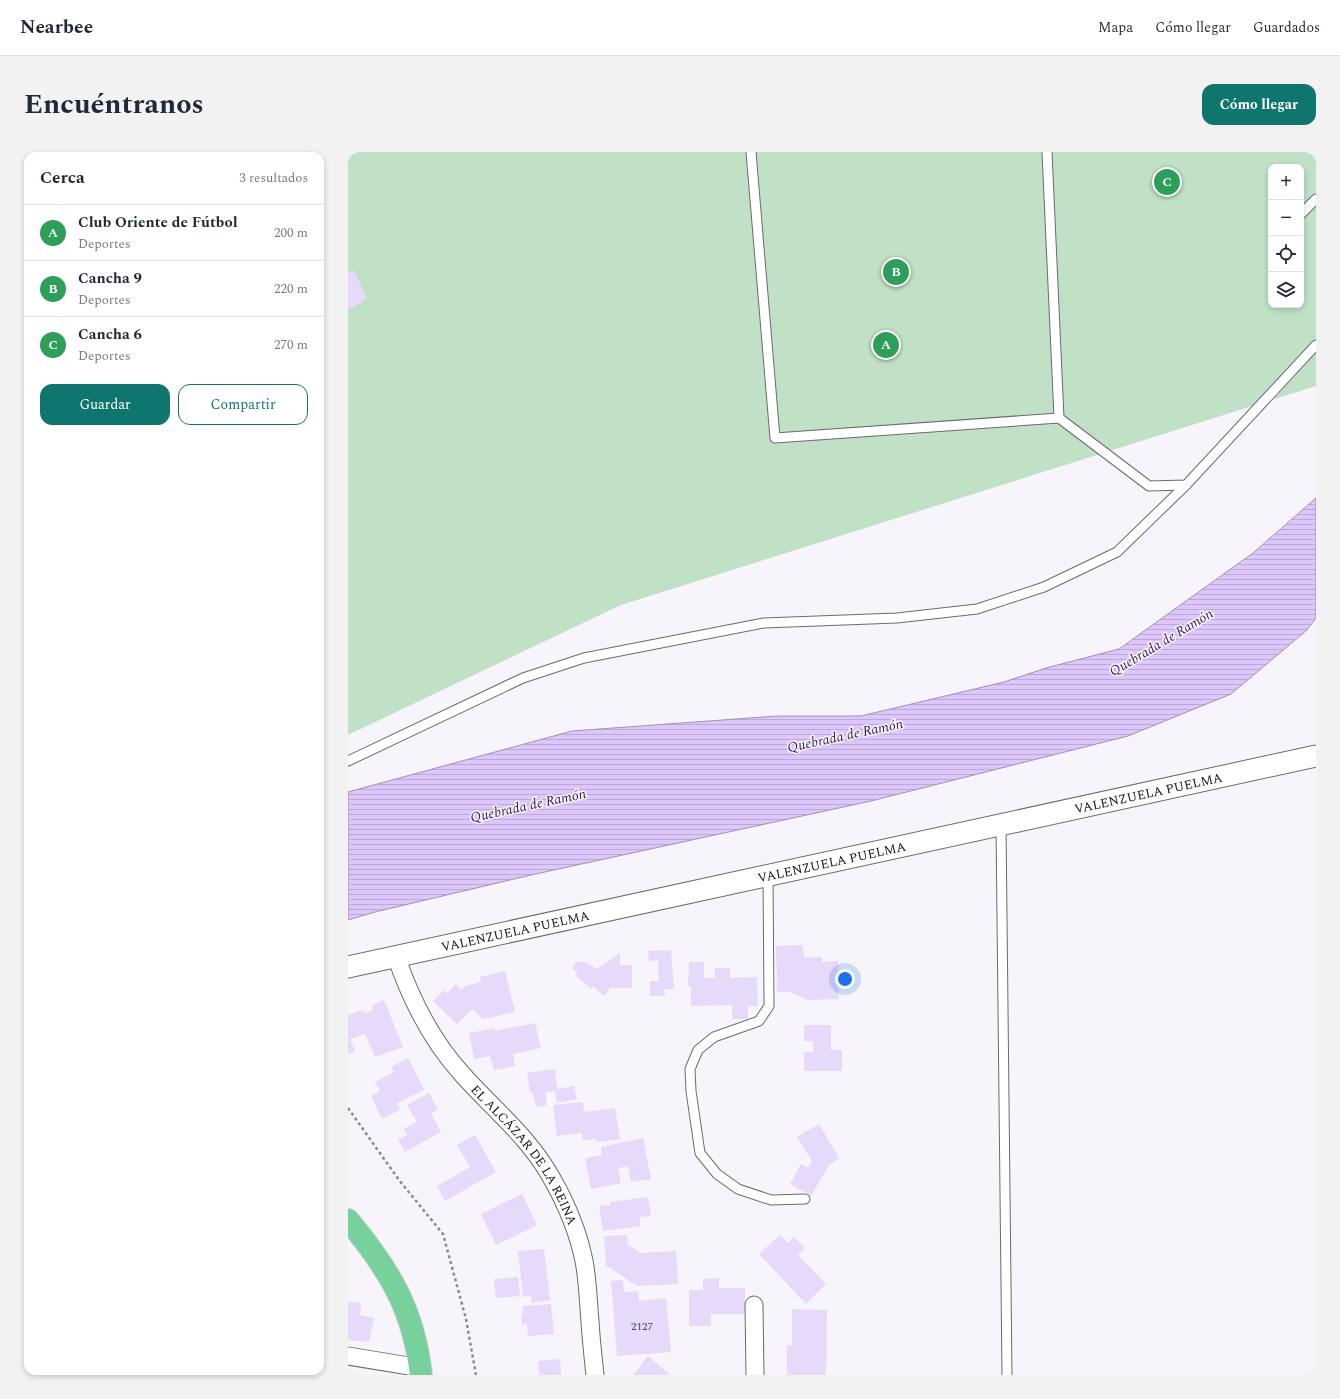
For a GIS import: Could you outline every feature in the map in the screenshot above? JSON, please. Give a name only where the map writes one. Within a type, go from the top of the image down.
[{"type":"main road","points":[[348,1220],[376,1254],[398,1291],[414,1335],[421,1371]]},
{"type":"street","name":"VALENZUELA PUELMA","points":[[348,967],[1316,756]]},
{"type":"street","name":"EL ALCÁZAR DE LA REINA","points":[[396,956],[417,1009],[431,1034],[462,1075],[527,1142],[551,1176],[565,1203],[576,1231],[584,1260],[595,1375]]},
{"type":"street","points":[[754,1305],[756,1375]]},
{"type":"street","points":[[348,1356],[421,1371]]},
{"type":"lane","points":[[751,152],[775,438],[1059,418],[1149,486],[1186,485]]},
{"type":"lane","points":[[1047,152],[1059,418]]},
{"type":"lane","points":[[1304,211],[1316,199]]},
{"type":"lane","points":[[348,761],[523,678],[584,658],[764,623],[897,618],[977,609],[1044,586],[1118,552],[1186,485],[1316,345]]},
{"type":"lane","points":[[1001,825],[1007,1375]]},
{"type":"lane","points":[[768,875],[769,1006],[759,1021],[714,1038],[698,1050],[690,1069],[691,1091],[700,1153],[717,1174],[738,1189],[771,1200],[805,1199]]},
{"type":"path","points":[[348,1108],[398,1180],[443,1234],[466,1319],[476,1375]]},
{"type":"green space","points":[[348,152],[1316,152],[1316,386],[621,605],[348,735]]},
{"type":"water","name":"Quebrada de Ramón","points":[[1316,498],[1316,618],[1307,630],[1231,694],[1128,736],[871,801],[531,875],[375,912],[348,920],[348,792],[572,731],[777,716],[861,716],[1004,682],[1046,668],[1119,649],[1253,553]]},
{"type":"building","points":[[354,270],[367,299],[348,310],[348,273]]},
{"type":"building","points":[[803,945],[804,958],[822,957],[822,962],[838,961],[839,999],[808,1000],[790,992],[777,992],[776,946]]},
{"type":"building","points":[[671,950],[674,989],[664,989],[665,996],[650,996],[650,981],[659,981],[658,960],[649,961],[648,951]]},
{"type":"building","points":[[620,953],[620,965],[632,965],[632,988],[610,988],[604,996],[593,986],[591,989],[575,975],[578,973],[572,968],[577,962],[585,962],[597,969]]},
{"type":"building","points":[[689,962],[704,962],[704,978],[715,978],[715,968],[730,968],[730,978],[757,977],[758,1006],[748,1006],[748,1019],[732,1019],[732,1005],[691,1006],[691,986],[688,986]]},
{"type":"building","points":[[505,971],[515,1012],[483,1019],[472,1009],[457,1024],[433,1001],[444,990],[447,993],[456,984],[461,990],[465,986],[481,982],[480,977]]},
{"type":"building","points":[[384,1000],[403,1047],[375,1057],[365,1034],[350,1039],[355,1052],[348,1054],[348,1015],[363,1010],[364,1013],[373,1010],[372,1005]]},
{"type":"building","points":[[535,1023],[541,1048],[513,1054],[515,1066],[494,1070],[490,1056],[474,1059],[469,1033],[495,1028],[495,1031]]},
{"type":"building","points":[[804,1025],[831,1025],[831,1050],[842,1050],[842,1071],[804,1071],[804,1052],[813,1052],[813,1041],[804,1041]]},
{"type":"building","points":[[408,1058],[424,1090],[397,1103],[400,1110],[382,1119],[371,1096],[380,1091],[375,1082],[394,1072],[391,1067]]},
{"type":"building","points":[[555,1069],[557,1089],[574,1086],[577,1099],[557,1103],[555,1091],[545,1092],[547,1105],[536,1107],[533,1093],[530,1093],[527,1073]]},
{"type":"building","points":[[429,1093],[438,1110],[431,1113],[441,1132],[405,1152],[398,1140],[407,1135],[404,1129],[417,1122],[407,1105]]},
{"type":"building","points":[[583,1102],[584,1112],[615,1108],[620,1139],[596,1142],[596,1139],[583,1140],[582,1133],[557,1136],[553,1105]]},
{"type":"building","points":[[819,1124],[839,1158],[829,1165],[811,1196],[790,1184],[801,1164],[808,1168],[812,1161],[797,1137]]},
{"type":"building","points":[[475,1135],[496,1172],[445,1201],[437,1186],[470,1167],[457,1145]]},
{"type":"building","points":[[643,1138],[651,1179],[631,1182],[628,1166],[618,1168],[621,1183],[591,1189],[585,1158],[602,1155],[601,1147]]},
{"type":"building","points":[[522,1194],[537,1225],[496,1245],[481,1214]]},
{"type":"building","points":[[648,1197],[651,1216],[639,1217],[641,1226],[603,1231],[599,1206],[610,1205],[610,1202]]},
{"type":"building","points":[[627,1235],[628,1245],[641,1253],[676,1251],[678,1284],[637,1286],[606,1265],[604,1236]]},
{"type":"building","points":[[780,1235],[788,1243],[794,1237],[805,1248],[798,1255],[826,1284],[806,1304],[759,1254]]},
{"type":"building","points":[[544,1249],[550,1300],[532,1303],[531,1296],[523,1297],[518,1251]]},
{"type":"building","points":[[518,1277],[520,1296],[496,1298],[494,1279]]},
{"type":"building","points":[[719,1278],[719,1288],[745,1288],[745,1314],[711,1314],[711,1326],[689,1326],[689,1290],[703,1290],[703,1279]]},
{"type":"building","points":[[623,1280],[624,1292],[638,1291],[639,1301],[666,1298],[671,1352],[617,1356],[611,1281]]},
{"type":"building","points":[[348,1301],[361,1303],[360,1315],[374,1318],[369,1342],[348,1340]]},
{"type":"building","points":[[551,1304],[554,1334],[528,1336],[527,1324],[522,1325],[521,1314],[523,1314],[523,1306]]},
{"type":"building","points":[[792,1309],[827,1310],[826,1375],[787,1375],[787,1345],[792,1345]]},
{"type":"building","points":[[648,1356],[669,1374],[633,1375]]},
{"type":"building","points":[[560,1359],[561,1375],[539,1375],[538,1361]]},
{"type":"place","name":"Cancha 6","points":[[1167,182]]},
{"type":"place","name":"Cancha 9","points":[[896,272]]},
{"type":"place","name":"Club Oriente de Fútbol","points":[[886,345]]}]
